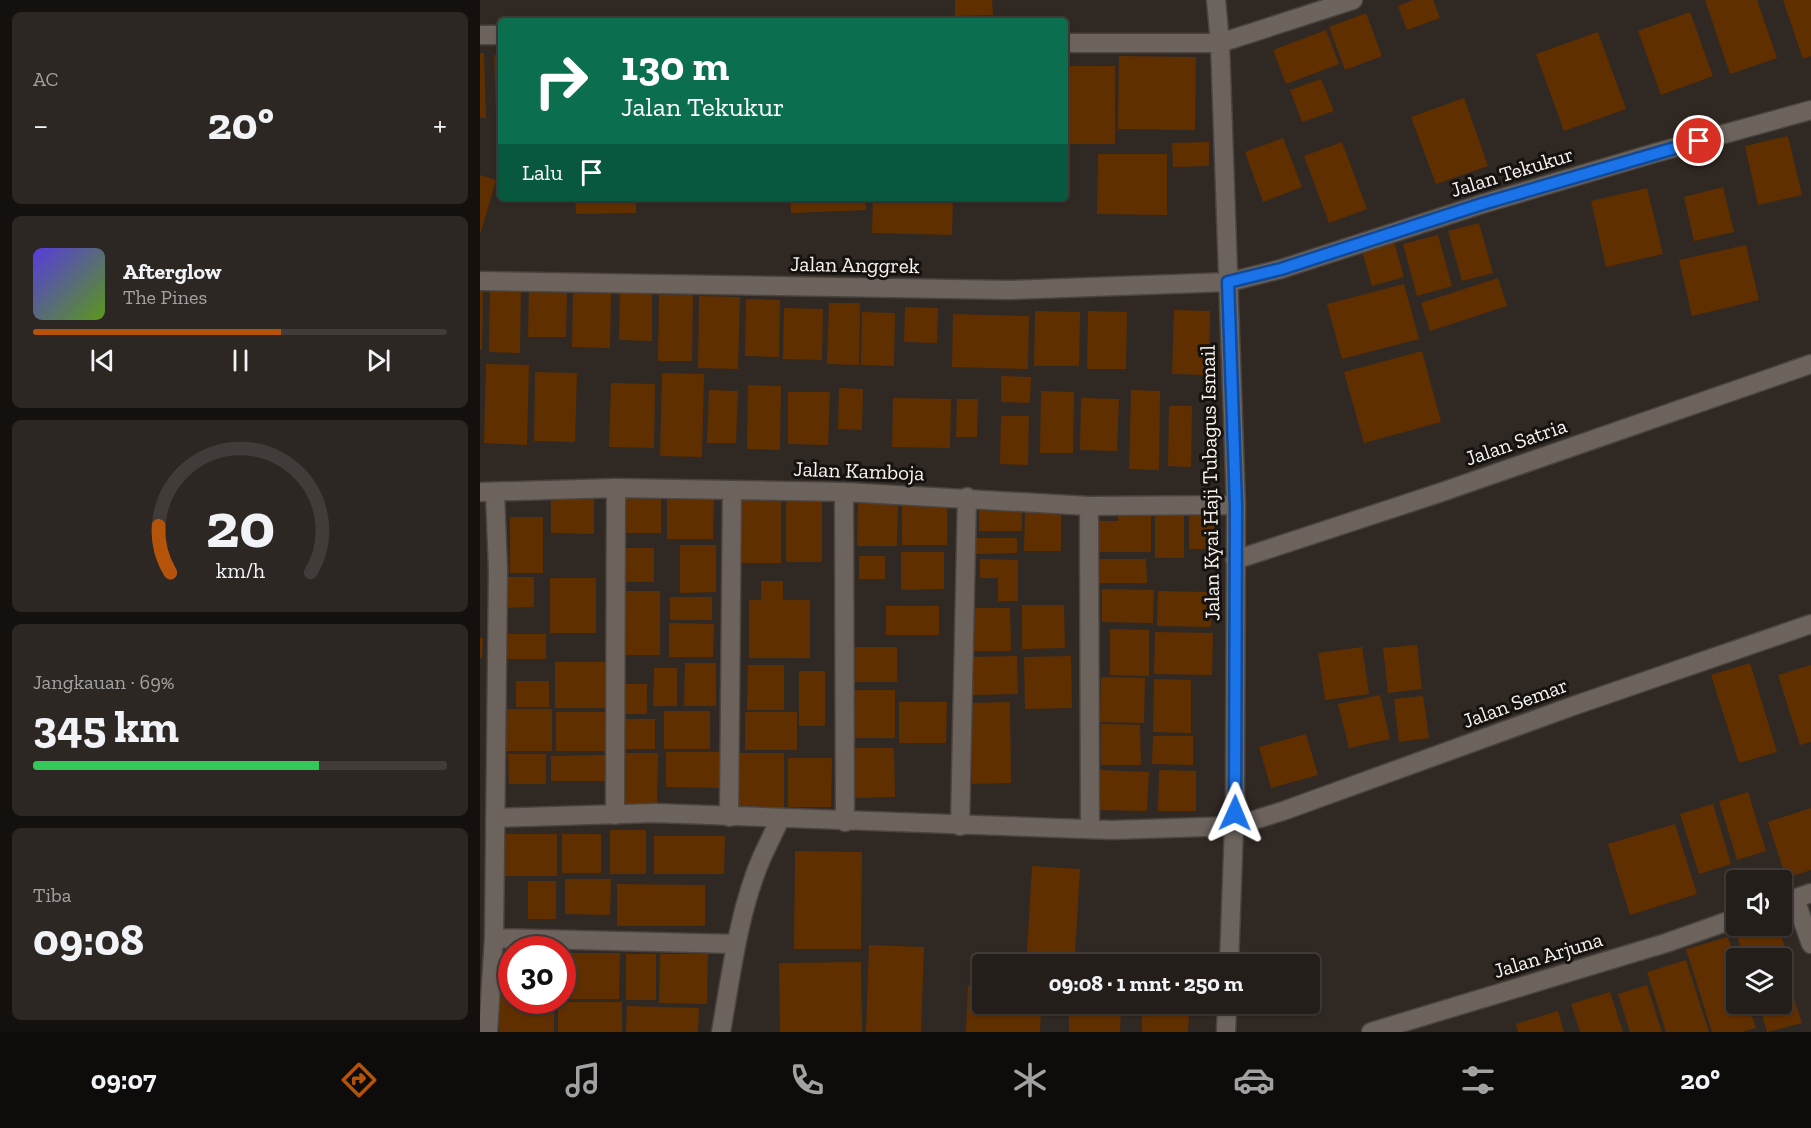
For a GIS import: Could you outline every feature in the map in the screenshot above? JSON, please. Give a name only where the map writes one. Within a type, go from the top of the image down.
[{"type":"street","name":"Jalan Kyai Haji Tubagus Ismail","points":[[1216,0],[1220,43],[1236,506],[1235,826],[1229,954]]},
{"type":"street","points":[[1068,43],[1220,43],[1353,0]]},
{"type":"street","points":[[480,35],[498,35]]},
{"type":"street","name":"Jalan Tekukur","points":[[1228,282],[1281,269],[1482,204],[1811,110]]},
{"type":"street","name":"Jalan Anggrek","points":[[480,281],[1009,290],[1228,282]]},
{"type":"street","name":"Jalan Satria","points":[[1235,560],[1439,493],[1811,364]]},
{"type":"street","points":[[615,814],[616,488]]},
{"type":"street","name":"Jalan Kamboja","points":[[488,492],[616,488],[844,492],[967,497],[1089,506],[1236,506]]},
{"type":"street","points":[[729,817],[732,490]]},
{"type":"street","points":[[488,492],[498,570],[494,938],[488,1032]]},
{"type":"street","points":[[844,492],[845,822]]},
{"type":"street","points":[[960,826],[967,497]]},
{"type":"street","points":[[1089,506],[1090,829]]},
{"type":"street","name":"Jalan Semar","points":[[495,819],[655,813],[845,822],[1112,830],[1235,826],[1811,624]]},
{"type":"street","points":[[721,1032],[736,944],[761,858],[780,819]]},
{"type":"street","points":[[1796,898],[1811,944]]},
{"type":"street","name":"Jalan Arjuna","points":[[1371,1032],[1666,943],[1726,922]]},
{"type":"street","points":[[494,938],[736,944]]},
{"type":"street","points":[[1226,1032],[1227,1014]]},
{"type":"building","points":[[955,0],[992,0],[993,15],[955,16]]},
{"type":"building","points":[[1413,0],[1433,0],[1440,18],[1407,30],[1398,6]]},
{"type":"building","points":[[1705,0],[1757,0],[1777,58],[1730,74]]},
{"type":"building","points":[[1783,0],[1811,0],[1811,56],[1803,59]]},
{"type":"building","points":[[1690,12],[1713,76],[1661,95],[1638,31]]},
{"type":"building","points":[[1366,13],[1382,56],[1345,70],[1329,27]]},
{"type":"building","points":[[1326,30],[1339,64],[1286,84],[1273,50]]},
{"type":"building","points":[[1598,32],[1626,109],[1564,131],[1536,54]]},
{"type":"building","points":[[480,53],[484,53],[486,118],[480,118]]},
{"type":"building","points":[[494,55],[498,55],[498,112],[496,112]]},
{"type":"building","points":[[1119,56],[1196,57],[1195,130],[1118,129]]},
{"type":"building","points":[[1068,66],[1115,66],[1115,144],[1068,144]]},
{"type":"building","points":[[1321,79],[1334,111],[1302,122],[1290,90]]},
{"type":"building","points":[[1464,98],[1488,166],[1436,184],[1411,117]]},
{"type":"building","points":[[1788,136],[1802,195],[1758,205],[1745,146]]},
{"type":"building","points":[[1283,138],[1302,187],[1263,202],[1245,152]]},
{"type":"building","points":[[1209,142],[1209,166],[1173,167],[1172,143]]},
{"type":"building","points":[[1342,142],[1367,209],[1329,223],[1304,156]]},
{"type":"building","points":[[1098,154],[1167,154],[1167,215],[1097,214]]},
{"type":"building","points":[[480,175],[496,180],[481,232],[480,232]]},
{"type":"building","points":[[1723,187],[1734,232],[1694,241],[1684,197]]},
{"type":"building","points":[[1647,188],[1663,254],[1606,267],[1591,201]]},
{"type":"building","points":[[575,201],[636,201],[636,213],[576,214]]},
{"type":"building","points":[[790,201],[865,201],[866,210],[791,213]]},
{"type":"building","points":[[873,201],[953,201],[952,235],[872,233]]},
{"type":"building","points":[[1479,223],[1493,273],[1462,281],[1448,231]]},
{"type":"building","points":[[1438,235],[1452,286],[1417,296],[1403,244]]},
{"type":"building","points":[[1394,242],[1404,277],[1372,286],[1362,251]]},
{"type":"building","points":[[1746,245],[1759,300],[1692,316],[1679,260]]},
{"type":"building","points":[[1498,278],[1507,306],[1430,331],[1421,303]]},
{"type":"building","points":[[490,284],[521,285],[520,353],[489,352]]},
{"type":"building","points":[[1404,284],[1419,339],[1342,359],[1327,304]]},
{"type":"building","points":[[529,288],[567,288],[566,337],[528,337]]},
{"type":"building","points":[[480,291],[483,291],[482,350],[480,350]]},
{"type":"building","points":[[573,291],[611,292],[610,348],[572,347]]},
{"type":"building","points":[[620,292],[652,293],[652,341],[619,340]]},
{"type":"building","points":[[659,294],[693,295],[692,361],[658,361]]},
{"type":"building","points":[[699,296],[740,297],[738,369],[698,368]]},
{"type":"building","points":[[746,299],[780,300],[779,357],[745,356]]},
{"type":"building","points":[[829,303],[860,303],[859,365],[827,364]]},
{"type":"building","points":[[905,307],[938,308],[937,343],[904,342]]},
{"type":"building","points":[[784,308],[823,309],[822,360],[783,359]]},
{"type":"building","points":[[1174,310],[1210,311],[1209,375],[1172,374]]},
{"type":"building","points":[[1035,311],[1080,312],[1079,366],[1034,366]]},
{"type":"building","points":[[1088,311],[1127,312],[1126,369],[1087,369]]},
{"type":"building","points":[[862,312],[895,313],[894,366],[861,365]]},
{"type":"building","points":[[953,314],[1029,316],[1028,369],[952,367]]},
{"type":"building","points":[[1422,351],[1441,422],[1364,443],[1344,372]]},
{"type":"building","points":[[486,364],[529,365],[527,445],[484,443]]},
{"type":"building","points":[[535,372],[577,373],[575,442],[534,441]]},
{"type":"building","points":[[662,373],[704,374],[702,457],[660,456]]},
{"type":"building","points":[[1001,376],[1031,377],[1030,403],[1001,402]]},
{"type":"building","points":[[611,383],[655,384],[654,448],[609,447]]},
{"type":"building","points":[[748,385],[781,386],[780,450],[747,449]]},
{"type":"building","points":[[839,388],[863,389],[862,430],[838,429]]},
{"type":"building","points":[[709,390],[738,391],[736,443],[707,443]]},
{"type":"building","points":[[1131,390],[1160,391],[1159,470],[1129,469]]},
{"type":"building","points":[[1041,391],[1074,392],[1073,453],[1040,453]]},
{"type":"building","points":[[788,392],[830,392],[828,445],[788,444]]},
{"type":"building","points":[[893,398],[951,399],[950,448],[892,447]]},
{"type":"building","points":[[1081,398],[1119,399],[1117,451],[1080,450]]},
{"type":"building","points":[[957,399],[978,399],[977,437],[956,437]]},
{"type":"building","points":[[1169,406],[1192,406],[1191,467],[1168,466]]},
{"type":"building","points":[[1001,416],[1029,416],[1028,465],[1000,464]]},
{"type":"building","points":[[620,491],[661,492],[661,533],[619,533]]},
{"type":"building","points":[[667,493],[714,493],[713,539],[667,539]]},
{"type":"building","points":[[551,494],[594,494],[594,534],[551,533]]},
{"type":"building","points":[[735,495],[781,496],[781,563],[735,563]]},
{"type":"building","points":[[786,497],[822,498],[822,562],[786,562]]},
{"type":"building","points":[[858,498],[898,498],[897,546],[857,546]]},
{"type":"building","points":[[902,500],[947,500],[947,545],[902,545]]},
{"type":"building","points":[[979,506],[1022,506],[1022,531],[979,531]]},
{"type":"building","points":[[1118,508],[1151,508],[1151,552],[1093,552],[1093,521],[1118,521]]},
{"type":"building","points":[[1189,510],[1215,510],[1215,549],[1189,549]]},
{"type":"building","points":[[1025,511],[1061,511],[1061,551],[1024,551]]},
{"type":"building","points":[[1155,513],[1184,513],[1184,558],[1155,558]]},
{"type":"building","points":[[510,517],[543,517],[543,573],[510,573]]},
{"type":"building","points":[[976,538],[1017,538],[1017,553],[976,554]]},
{"type":"building","points":[[680,545],[716,545],[716,592],[680,593]]},
{"type":"building","points":[[621,548],[654,548],[654,582],[620,582]]},
{"type":"building","points":[[901,552],[944,552],[944,589],[901,590]]},
{"type":"building","points":[[859,556],[885,556],[885,579],[859,579]]},
{"type":"building","points":[[980,559],[1018,560],[1018,601],[998,601],[998,578],[980,578]]},
{"type":"building","points":[[1092,559],[1146,559],[1147,583],[1091,583]]},
{"type":"building","points":[[501,577],[534,577],[534,607],[501,608]]},
{"type":"building","points":[[550,578],[596,578],[596,633],[550,633]]},
{"type":"building","points":[[761,581],[783,581],[783,600],[810,600],[810,658],[749,658],[749,600],[761,600]]},
{"type":"building","points":[[1102,589],[1154,590],[1153,623],[1102,622]]},
{"type":"building","points":[[623,591],[660,591],[660,655],[623,655]]},
{"type":"building","points":[[1158,591],[1211,592],[1211,627],[1157,626]]},
{"type":"building","points":[[670,597],[712,597],[712,620],[670,620]]},
{"type":"building","points":[[1022,605],[1064,605],[1065,648],[1022,649]]},
{"type":"building","points":[[886,606],[939,606],[939,635],[886,635]]},
{"type":"building","points":[[971,608],[1010,608],[1011,651],[972,651]]},
{"type":"building","points":[[669,623],[714,624],[713,657],[669,657]]},
{"type":"building","points":[[1110,629],[1149,630],[1149,676],[1110,675]]},
{"type":"building","points":[[1155,632],[1213,633],[1212,675],[1154,674]]},
{"type":"building","points":[[503,634],[546,634],[546,659],[503,659]]},
{"type":"building","points":[[480,638],[483,638],[482,658],[480,658]]},
{"type":"building","points":[[1417,645],[1422,689],[1388,693],[1383,648]]},
{"type":"building","points":[[852,647],[897,647],[897,682],[852,682]]},
{"type":"building","points":[[1362,647],[1369,694],[1325,700],[1318,653]]},
{"type":"building","points":[[1017,656],[1018,694],[969,695],[968,657]]},
{"type":"building","points":[[1071,656],[1072,708],[1025,709],[1024,657]]},
{"type":"building","points":[[555,662],[609,662],[609,708],[555,708]]},
{"type":"building","points":[[685,663],[716,663],[716,706],[684,706]]},
{"type":"building","points":[[1750,663],[1777,752],[1739,763],[1711,675]]},
{"type":"building","points":[[748,665],[784,665],[784,710],[747,710]]},
{"type":"building","points":[[1811,665],[1811,742],[1800,745],[1778,675]]},
{"type":"building","points":[[654,668],[677,668],[677,706],[653,706]]},
{"type":"building","points":[[799,671],[825,671],[825,726],[799,726]]},
{"type":"building","points":[[1101,677],[1145,678],[1144,723],[1100,722]]},
{"type":"building","points":[[1154,679],[1191,680],[1191,733],[1153,732]]},
{"type":"building","points":[[516,681],[549,681],[549,707],[516,707]]},
{"type":"building","points":[[619,684],[647,684],[647,714],[619,714]]},
{"type":"building","points":[[852,690],[895,690],[895,738],[852,738]]},
{"type":"building","points":[[1380,695],[1390,739],[1349,748],[1338,704]]},
{"type":"building","points":[[1423,696],[1429,738],[1399,742],[1394,699]]},
{"type":"building","points":[[899,702],[947,702],[946,743],[899,743]]},
{"type":"building","points":[[1010,702],[1011,783],[972,784],[971,703]]},
{"type":"building","points":[[504,709],[552,709],[552,751],[504,751]]},
{"type":"building","points":[[664,711],[710,711],[710,749],[664,749]]},
{"type":"building","points":[[556,712],[606,712],[606,751],[556,751]]},
{"type":"building","points":[[745,712],[797,712],[797,750],[745,750]]},
{"type":"building","points":[[623,719],[655,719],[655,749],[623,749]]},
{"type":"building","points":[[1101,724],[1140,725],[1141,765],[1101,765]]},
{"type":"building","points":[[1306,734],[1318,775],[1271,788],[1259,747]]},
{"type":"building","points":[[1153,736],[1193,736],[1193,765],[1152,764]]},
{"type":"building","points":[[852,748],[894,748],[895,797],[852,798]]},
{"type":"building","points":[[666,752],[724,752],[723,788],[666,787]]},
{"type":"building","points":[[626,753],[658,753],[657,805],[625,805]]},
{"type":"building","points":[[738,753],[784,753],[784,812],[738,812]]},
{"type":"building","points":[[508,754],[546,754],[546,784],[509,784]]},
{"type":"building","points":[[607,755],[607,781],[551,781],[551,756]]},
{"type":"building","points":[[788,758],[832,758],[831,807],[788,807]]},
{"type":"building","points":[[1099,770],[1149,772],[1147,811],[1098,810]]},
{"type":"building","points":[[1159,770],[1196,771],[1196,811],[1158,811]]},
{"type":"building","points":[[1748,792],[1766,851],[1737,860],[1719,801]]},
{"type":"building","points":[[1713,804],[1731,864],[1699,874],[1680,814]]},
{"type":"building","points":[[1811,808],[1811,870],[1792,876],[1792,870],[1783,870],[1768,822]]},
{"type":"building","points":[[1675,824],[1697,894],[1630,915],[1608,844]]},
{"type":"building","points":[[610,830],[646,830],[646,874],[610,874]]},
{"type":"building","points":[[501,834],[557,834],[557,876],[501,876]]},
{"type":"building","points":[[562,834],[601,834],[601,873],[562,873]]},
{"type":"building","points":[[654,836],[725,836],[724,874],[654,874]]},
{"type":"building","points":[[795,851],[862,852],[861,949],[794,949]]},
{"type":"building","points":[[1032,866],[1080,869],[1075,954],[1027,952]]},
{"type":"building","points":[[565,879],[611,879],[610,915],[565,914]]},
{"type":"building","points":[[528,881],[556,881],[556,919],[528,919]]},
{"type":"building","points":[[617,884],[705,885],[705,926],[617,926]]},
{"type":"building","points":[[1737,936],[1781,936],[1785,948],[1741,948]]},
{"type":"building","points":[[1728,937],[1731,948],[1726,948],[1726,1014],[1751,1014],[1756,1028],[1742,1032],[1712,1032],[1686,949]]},
{"type":"building","points":[[869,945],[924,947],[921,1032],[866,1032]]},
{"type":"building","points":[[576,953],[620,953],[619,999],[576,999]]},
{"type":"building","points":[[626,954],[656,954],[656,1000],[626,1000]]},
{"type":"building","points":[[660,954],[708,954],[707,1004],[659,1003]]},
{"type":"building","points":[[1686,960],[1709,1032],[1666,1032],[1647,972]]},
{"type":"building","points":[[861,962],[862,1032],[780,1032],[779,963]]},
{"type":"building","points":[[968,985],[972,985],[972,1014],[1041,1014],[1040,1032],[966,1032]]},
{"type":"building","points":[[1647,985],[1662,1032],[1630,1032],[1618,994]]},
{"type":"building","points":[[1610,992],[1623,1032],[1580,1032],[1571,1004]]},
{"type":"building","points":[[1792,992],[1802,1023],[1767,1032],[1762,1014],[1792,1014]]},
{"type":"building","points":[[576,1002],[622,1002],[622,1032],[558,1032],[558,1014],[576,1014]]},
{"type":"building","points":[[627,1006],[699,1008],[698,1032],[626,1032]]},
{"type":"building","points":[[1558,1011],[1564,1032],[1518,1032],[1516,1024]]},
{"type":"building","points":[[499,1014],[554,1014],[554,1032],[499,1032]]},
{"type":"building","points":[[1069,1014],[1121,1014],[1120,1032],[1069,1032]]},
{"type":"building","points":[[1142,1014],[1189,1014],[1188,1032],[1142,1032]]},
{"type":"route","points":[[1235,813],[1236,506],[1228,282],[1281,269],[1482,204],[1699,141]]}]
